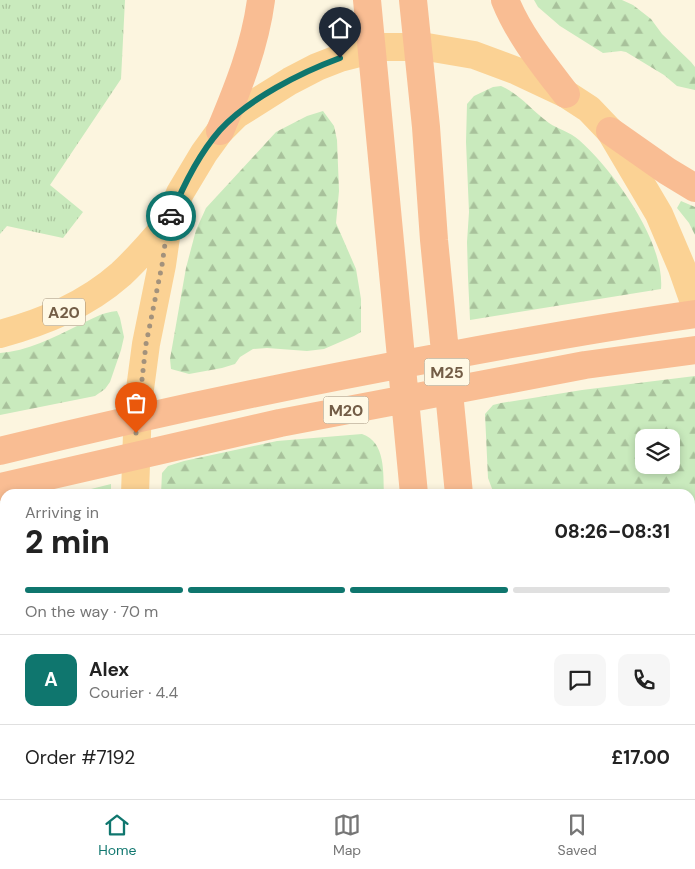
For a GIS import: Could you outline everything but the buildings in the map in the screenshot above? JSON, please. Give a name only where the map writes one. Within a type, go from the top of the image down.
[{"type":"highway","points":[[220,130],[248,61],[261,0]]},
{"type":"highway","name":"M25","points":[[367,0],[414,489]]},
{"type":"highway","name":"M25","points":[[413,0],[426,127],[436,267],[459,486]]},
{"type":"highway","points":[[505,0],[513,19],[527,43],[566,94]]},
{"type":"highway","points":[[135,489],[136,433],[142,372],[168,223],[180,193],[220,130],[236,115],[290,81],[340,58],[383,47],[427,48],[474,55],[517,71],[566,94],[589,110],[610,131],[695,188]]},
{"type":"highway","points":[[610,131],[658,214],[682,268],[695,305]]},
{"type":"highway","name":"A20","points":[[0,334],[35,324],[87,299],[120,275],[168,223]]},
{"type":"highway","name":"M20","points":[[0,450],[320,379],[602,327],[695,314]]},
{"type":"highway","name":"M20","points":[[0,487],[280,423],[585,365],[695,350]]},
{"type":"green space","points":[[0,0],[125,0],[121,79],[50,185],[83,212],[63,238],[7,226],[0,234]]},
{"type":"green space","points":[[534,0],[622,0],[633,5],[651,19],[662,34],[695,67],[695,90],[677,86],[664,75],[626,52],[603,53],[560,26],[538,7]]},
{"type":"green space","points":[[501,86],[515,94],[549,123],[575,137],[607,169],[646,229],[655,250],[660,270],[661,289],[470,320],[467,242],[469,212],[466,142],[467,104],[474,96],[493,87]]},
{"type":"green space","points":[[323,111],[334,126],[337,140],[339,191],[336,223],[356,269],[361,299],[361,332],[324,349],[307,351],[267,348],[253,349],[240,357],[235,364],[222,368],[189,374],[171,369],[170,359],[186,268],[196,230],[206,208],[276,132],[307,116]]},
{"type":"green space","points":[[681,201],[695,207],[695,235],[689,223],[677,208]]},
{"type":"green space","points":[[117,311],[124,337],[110,382],[105,389],[95,396],[0,415],[0,353],[30,347],[96,317]]},
{"type":"green space","points":[[695,376],[695,489],[492,489],[488,478],[485,414],[493,405],[582,390]]},
{"type":"green space","points":[[362,434],[370,438],[379,451],[382,459],[384,489],[161,489],[162,473],[168,466],[277,441]]},
{"type":"green space","points":[[111,484],[111,489],[91,489]]},
{"type":"way so far","points":[[136,433],[146,344],[162,265],[168,223],[171,216]]},
{"type":"route","points":[[171,216],[180,193],[204,153],[220,130],[236,115],[290,81],[340,58]]}]
